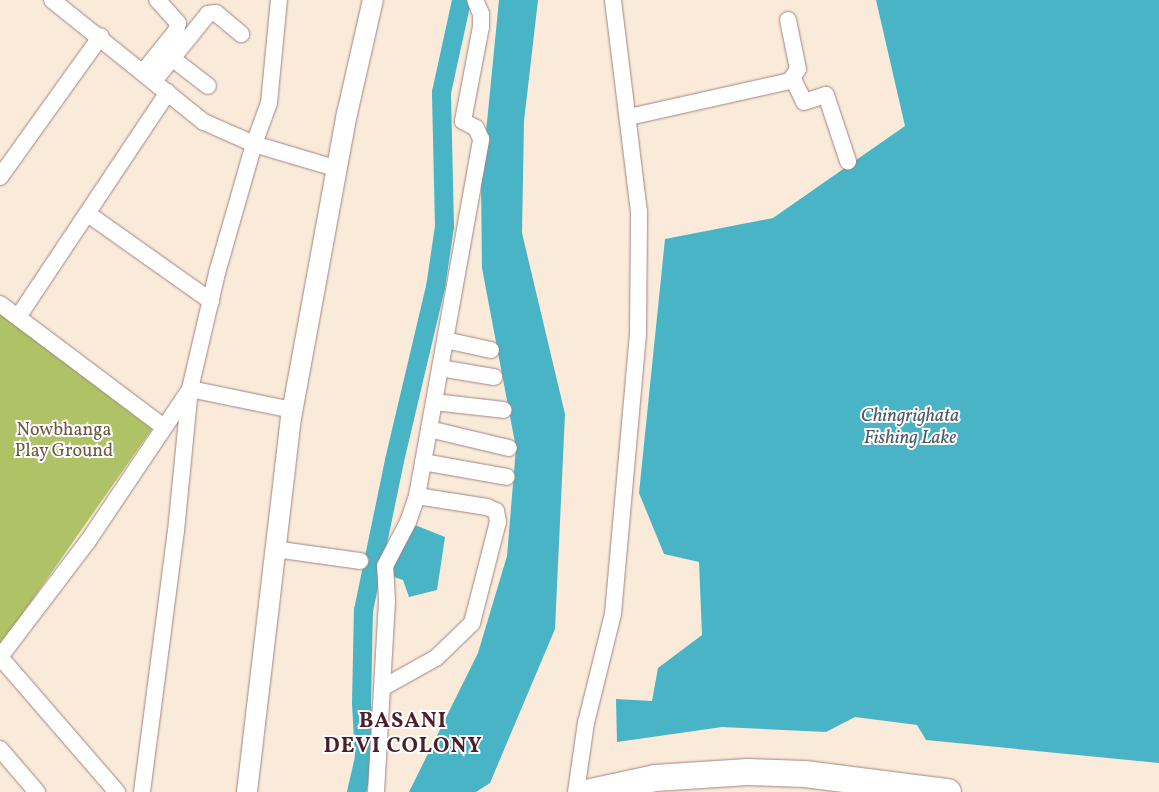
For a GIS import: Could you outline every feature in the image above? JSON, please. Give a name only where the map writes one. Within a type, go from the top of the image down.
[{"type":"main road","points":[[591,792],[655,778],[748,772],[805,774],[948,792]]},
{"type":"street","points":[[52,0],[101,36],[204,122],[254,144],[338,169]]},
{"type":"street","points":[[149,76],[176,31],[178,23],[157,0]]},
{"type":"street","points":[[142,792],[176,531],[190,388],[210,302],[254,144],[269,103],[280,0]]},
{"type":"street","points":[[247,792],[274,549],[292,410],[347,114],[373,0]]},
{"type":"street","points":[[376,792],[387,601],[385,566],[408,522],[417,496],[481,139],[476,128],[463,122],[481,27],[481,14],[475,0]]},
{"type":"street","points":[[576,792],[586,723],[613,614],[638,334],[639,212],[629,117],[612,0]]},
{"type":"street","points":[[149,76],[173,59],[208,14],[216,13],[241,34]]},
{"type":"street","points":[[629,117],[783,84],[792,79],[798,69],[788,20]]},
{"type":"street","points":[[0,177],[101,36]]},
{"type":"street","points":[[173,59],[208,86]]},
{"type":"street","points":[[792,79],[804,102],[826,95],[848,161]]},
{"type":"street","points":[[18,317],[168,92]]},
{"type":"street","points":[[88,214],[210,302]]},
{"type":"street","points":[[0,304],[164,427]]},
{"type":"street","points":[[445,340],[491,350]]},
{"type":"street","points":[[440,368],[494,378]]},
{"type":"street","points":[[190,388],[292,410]]},
{"type":"street","points":[[117,792],[0,657],[88,541],[190,388]]},
{"type":"street","points":[[434,402],[504,410]]},
{"type":"street","points":[[429,429],[509,448]]},
{"type":"street","points":[[423,462],[507,477]]},
{"type":"street","points":[[382,688],[436,658],[472,623],[498,522],[496,511],[487,507],[417,496]]},
{"type":"street","points":[[274,549],[360,561]]},
{"type":"street","points":[[0,749],[37,792]]},
{"type":"green space","name":"Nowbhanga Play Ground","points":[[0,313],[152,429],[0,646]]},
{"type":"water","points":[[499,0],[538,0],[524,121],[522,233],[565,414],[555,629],[490,783],[476,792],[409,792],[478,653],[507,556],[516,448],[482,268],[481,183]]},
{"type":"water","name":"Chingrighata Fishing Lake","points":[[876,0],[1159,0],[1159,763],[926,740],[917,725],[855,717],[826,732],[722,727],[617,742],[616,699],[652,701],[658,668],[702,635],[699,562],[664,554],[639,493],[665,239],[773,218],[905,126]]},
{"type":"water","points":[[415,525],[445,537],[437,590],[409,597],[403,580],[388,575]]},
{"type":"waterway","points":[[356,792],[364,758],[361,703],[363,610],[394,460],[435,287],[444,226],[441,92],[461,0]]},
{"type":"district","name":"BASANI DEVI COLONY","points":[[403,734]]}]
